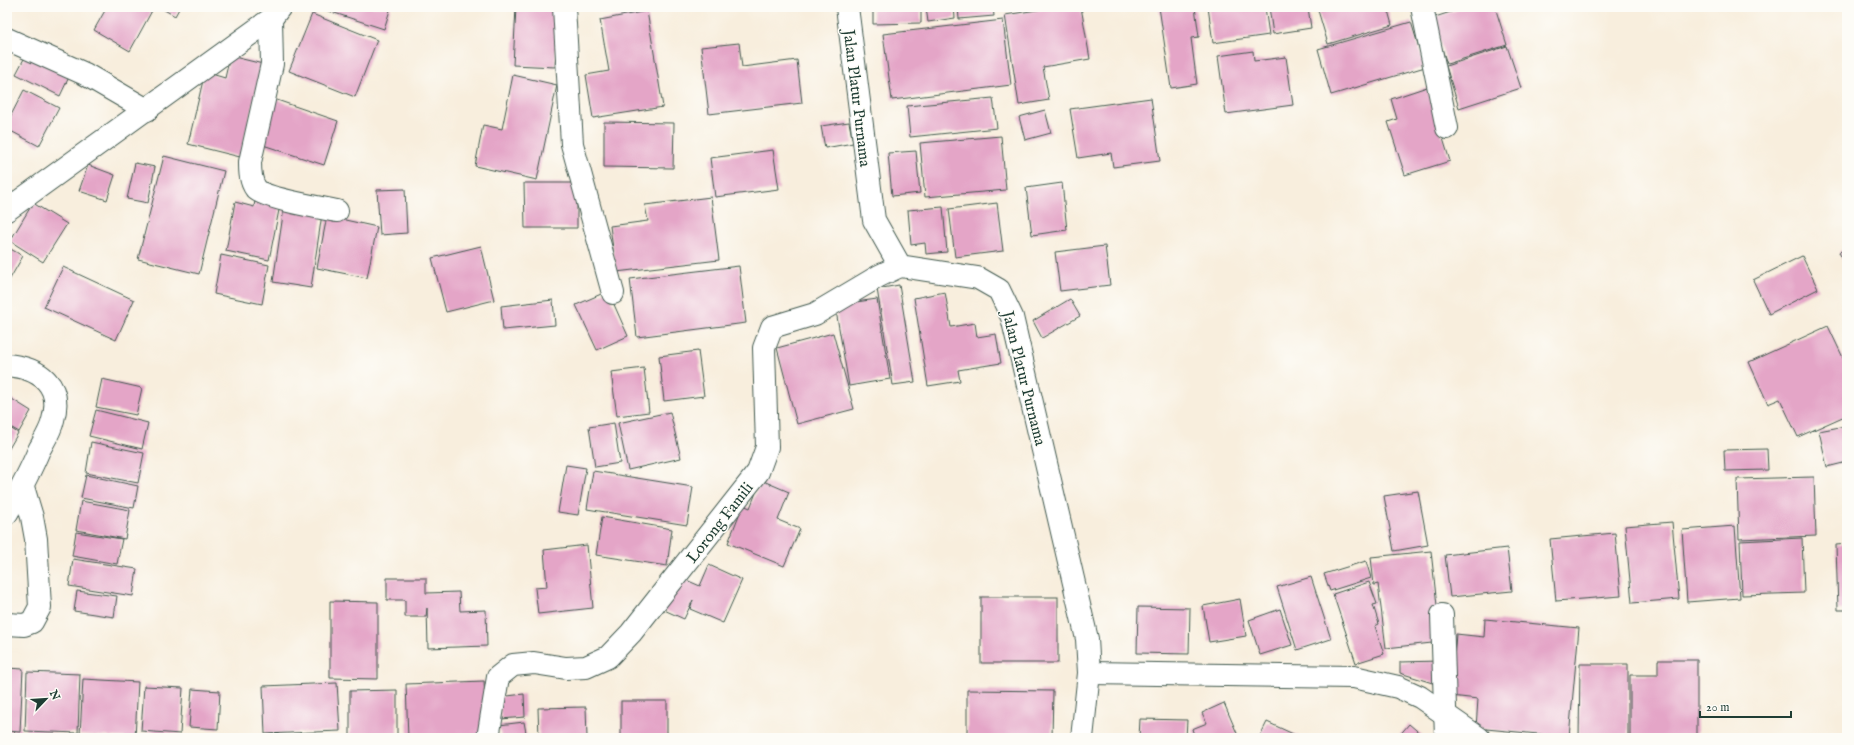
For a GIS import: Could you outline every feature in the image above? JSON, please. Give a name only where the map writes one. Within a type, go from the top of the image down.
[{"type":"street","points":[[564,7],[572,144],[613,293]]},
{"type":"street","name":"Jalan Platur Purnama","points":[[847,7],[874,220],[900,266],[978,278],[999,290],[1012,317],[1087,639],[1089,673],[1082,738]]},
{"type":"street","points":[[1422,7],[1447,128]]},
{"type":"street","points":[[7,210],[147,110],[275,13]]},
{"type":"street","points":[[275,13],[272,64],[250,162],[250,177],[256,189],[269,196],[337,211]]},
{"type":"street","points":[[7,38],[85,74],[147,110]]},
{"type":"street","name":"Lorong Famili","points":[[488,738],[498,677],[513,665],[534,663],[566,668],[586,667],[608,658],[632,633],[758,472],[767,447],[764,348],[772,327],[815,314],[879,276],[900,266]]},
{"type":"street","points":[[7,365],[38,374],[50,384],[56,400],[53,420],[23,487],[7,512]]},
{"type":"street","points":[[7,624],[24,626],[32,622],[40,607],[36,538],[32,517],[23,487]]},
{"type":"street","points":[[1442,615],[1446,738]]},
{"type":"street","points":[[1089,673],[1354,677],[1398,687],[1420,697],[1479,738]]},
{"type":"building","points":[[107,7],[154,7],[130,51],[94,30]]},
{"type":"building","points":[[159,7],[180,7],[175,16]]},
{"type":"building","points":[[316,7],[391,7],[384,29]]},
{"type":"building","points":[[516,7],[558,9],[555,67],[513,65]]},
{"type":"building","points":[[873,7],[921,7],[921,23],[873,24]]},
{"type":"building","points":[[926,7],[954,7],[955,18],[928,22]]},
{"type":"building","points":[[958,7],[993,7],[994,16],[959,19]]},
{"type":"building","points":[[1056,7],[1081,7],[1090,59],[1043,67],[1049,100],[1019,105],[1005,15]]},
{"type":"building","points":[[1159,7],[1195,7],[1199,37],[1191,38],[1197,84],[1171,88]]},
{"type":"building","points":[[1208,7],[1265,7],[1269,35],[1213,43]]},
{"type":"building","points":[[1269,7],[1308,7],[1311,28],[1273,34]]},
{"type":"building","points":[[1317,7],[1387,7],[1392,25],[1328,44]]},
{"type":"building","points":[[1466,7],[1495,7],[1507,45],[1447,64],[1432,18]]},
{"type":"building","points":[[647,11],[663,107],[593,118],[586,75],[609,71],[600,20]]},
{"type":"building","points":[[312,14],[377,40],[355,97],[289,71]]},
{"type":"building","points":[[1003,20],[1011,85],[892,100],[883,34]]},
{"type":"building","points":[[1411,22],[1425,67],[1331,95],[1318,49]]},
{"type":"building","points":[[739,43],[742,67],[797,60],[802,103],[709,114],[701,47]]},
{"type":"building","points":[[1507,46],[1521,88],[1459,108],[1446,66]]},
{"type":"building","points":[[1253,51],[1254,61],[1286,57],[1293,105],[1226,114],[1218,56]]},
{"type":"building","points":[[26,55],[69,77],[60,96],[16,74]]},
{"type":"building","points":[[230,56],[263,64],[240,157],[188,144],[205,72],[225,78]]},
{"type":"building","points":[[513,75],[557,85],[537,180],[475,166],[483,125],[502,129]]},
{"type":"building","points":[[1427,87],[1450,161],[1405,175],[1388,122],[1397,119],[1391,99]]},
{"type":"building","points":[[24,90],[59,108],[39,146],[7,129],[7,123]]},
{"type":"building","points":[[993,98],[997,128],[910,137],[907,106]]},
{"type":"building","points":[[1151,98],[1160,161],[1113,167],[1111,153],[1078,158],[1070,109]]},
{"type":"building","points":[[274,99],[338,121],[324,165],[260,144]]},
{"type":"building","points":[[1045,110],[1051,133],[1025,140],[1019,117]]},
{"type":"building","points":[[604,122],[674,123],[673,168],[604,167]]},
{"type":"building","points":[[849,122],[853,143],[825,148],[821,126]]},
{"type":"building","points":[[1001,136],[1006,190],[925,197],[920,143]]},
{"type":"building","points":[[773,150],[779,189],[715,197],[710,158]]},
{"type":"building","points":[[916,151],[920,193],[892,196],[888,153]]},
{"type":"building","points":[[164,156],[224,171],[199,274],[138,259]]},
{"type":"building","points":[[135,163],[155,167],[148,203],[127,199]]},
{"type":"building","points":[[88,165],[115,175],[107,200],[79,191]]},
{"type":"building","points":[[524,183],[577,183],[577,228],[525,228]]},
{"type":"building","points":[[1062,183],[1067,230],[1032,235],[1026,188]]},
{"type":"building","points":[[405,189],[407,233],[380,235],[377,190]]},
{"type":"building","points":[[711,197],[719,260],[616,272],[610,226],[648,221],[645,205]]},
{"type":"building","points":[[255,200],[280,205],[269,260],[226,251],[235,202],[254,207]]},
{"type":"building","points":[[33,203],[67,224],[43,262],[10,241]]},
{"type":"building","points":[[997,203],[1003,251],[955,257],[949,209]]},
{"type":"building","points":[[943,207],[947,252],[926,254],[925,243],[911,245],[908,210]]},
{"type":"building","points":[[284,208],[322,214],[311,288],[273,282]]},
{"type":"building","points":[[327,216],[377,227],[367,278],[317,268]]},
{"type":"building","points":[[481,246],[494,300],[446,312],[432,258]]},
{"type":"building","points":[[1105,246],[1110,285],[1060,291],[1055,252]]},
{"type":"building","points":[[7,247],[23,256],[7,284]]},
{"type":"building","points":[[1847,249],[1847,270],[1839,252]]},
{"type":"building","points":[[221,255],[269,265],[262,304],[214,294]]},
{"type":"building","points":[[1802,256],[1818,289],[1769,314],[1753,280]]},
{"type":"building","points":[[739,266],[746,323],[637,337],[630,279]]},
{"type":"building","points":[[63,267],[134,300],[116,340],[44,307]]},
{"type":"building","points":[[899,285],[915,382],[893,385],[877,289]]},
{"type":"building","points":[[608,291],[628,336],[597,350],[576,305]]},
{"type":"building","points":[[945,292],[951,327],[975,323],[977,337],[996,334],[1001,363],[958,370],[960,381],[928,386],[914,298]]},
{"type":"building","points":[[877,299],[890,379],[849,386],[835,305]]},
{"type":"building","points":[[1070,299],[1080,316],[1042,338],[1033,321]]},
{"type":"building","points":[[553,300],[555,325],[503,330],[501,306]]},
{"type":"building","points":[[1828,326],[1847,366],[1847,415],[1798,437],[1780,399],[1768,404],[1749,362]]},
{"type":"building","points":[[833,333],[854,409],[797,424],[777,348]]},
{"type":"building","points":[[698,351],[704,396],[664,401],[659,356]]},
{"type":"building","points":[[644,368],[649,412],[617,416],[611,372]]},
{"type":"building","points":[[102,379],[142,388],[136,415],[96,407]]},
{"type":"building","points":[[7,396],[31,411],[19,432],[7,425]]},
{"type":"building","points":[[96,410],[148,423],[142,449],[89,436]]},
{"type":"building","points":[[670,412],[681,458],[628,470],[618,423]]},
{"type":"building","points":[[614,423],[620,463],[595,467],[589,427]]},
{"type":"building","points":[[7,426],[18,433],[7,452]]},
{"type":"building","points":[[1845,426],[1847,434],[1847,462],[1827,467],[1819,431]]},
{"type":"building","points":[[91,442],[144,453],[138,483],[86,473]]},
{"type":"building","points":[[1767,449],[1768,470],[1725,471],[1724,450]]},
{"type":"building","points":[[566,465],[586,468],[578,515],[558,512]]},
{"type":"building","points":[[593,471],[693,487],[687,525],[587,509]]},
{"type":"building","points":[[86,475],[138,486],[134,508],[81,498]]},
{"type":"building","points":[[1814,477],[1816,536],[1739,539],[1737,479]]},
{"type":"building","points":[[761,480],[789,492],[778,520],[800,529],[784,566],[728,543],[743,505],[750,508]]},
{"type":"building","points":[[1418,491],[1428,545],[1394,551],[1384,496]]},
{"type":"building","points":[[81,501],[130,510],[125,539],[76,530]]},
{"type":"building","points":[[602,517],[672,529],[667,566],[596,555]]},
{"type":"building","points":[[1672,522],[1679,599],[1632,603],[1625,526]]},
{"type":"building","points":[[1735,526],[1740,598],[1687,602],[1682,530]]},
{"type":"building","points":[[76,532],[122,539],[117,564],[72,556]]},
{"type":"building","points":[[1615,533],[1621,596],[1556,601],[1550,539]]},
{"type":"building","points":[[1802,538],[1804,593],[1742,595],[1740,541]]},
{"type":"building","points":[[1847,544],[1847,610],[1838,610],[1836,545]]},
{"type":"building","points":[[587,545],[593,608],[538,614],[535,588],[547,587],[544,550]]},
{"type":"building","points":[[1507,548],[1512,591],[1450,597],[1445,555]]},
{"type":"building","points":[[1431,551],[1441,642],[1386,648],[1378,584],[1374,585],[1371,557]]},
{"type":"building","points":[[73,559],[137,569],[133,596],[69,586]]},
{"type":"building","points":[[1366,561],[1371,578],[1330,591],[1324,574]]},
{"type":"building","points":[[709,565],[742,580],[723,623],[690,609],[693,600],[684,619],[662,609],[677,576],[700,586]]},
{"type":"building","points":[[1311,577],[1331,639],[1297,650],[1277,587]]},
{"type":"building","points":[[387,578],[426,578],[426,593],[459,592],[460,611],[486,610],[487,646],[428,648],[427,608],[426,617],[405,617],[405,600],[387,600]]},
{"type":"building","points":[[1369,582],[1377,604],[1373,605],[1379,624],[1375,626],[1384,654],[1356,663],[1333,594]]},
{"type":"building","points":[[77,591],[117,596],[114,617],[74,611]]},
{"type":"building","points":[[981,597],[1058,597],[1058,663],[981,663]]},
{"type":"building","points":[[1240,599],[1246,636],[1209,642],[1203,606]]},
{"type":"building","points":[[330,601],[378,602],[378,679],[330,678]]},
{"type":"building","points":[[1138,607],[1190,608],[1189,654],[1137,653]]},
{"type":"building","points":[[1280,609],[1292,645],[1260,655],[1249,620]]},
{"type":"building","points":[[1485,619],[1579,628],[1569,737],[1476,728],[1478,699],[1451,696],[1456,634],[1484,637]]},
{"type":"building","points":[[1658,660],[1697,660],[1697,738],[1630,738],[1630,675],[1658,675]]},
{"type":"building","points":[[1439,661],[1439,685],[1400,673],[1400,662]]},
{"type":"building","points":[[1580,664],[1628,664],[1628,738],[1579,738]]},
{"type":"building","points":[[7,668],[23,669],[20,732],[7,731]]},
{"type":"building","points":[[27,672],[80,674],[78,733],[25,731]]},
{"type":"building","points":[[83,679],[138,682],[135,738],[80,735]]},
{"type":"building","points":[[484,681],[487,738],[408,738],[406,684]]},
{"type":"building","points":[[337,683],[340,731],[265,734],[263,686]]},
{"type":"building","points":[[144,686],[183,688],[180,734],[141,731]]},
{"type":"building","points":[[192,689],[220,691],[218,729],[189,727]]},
{"type":"building","points":[[397,690],[397,738],[350,738],[350,691]]},
{"type":"building","points":[[967,690],[1053,691],[1052,738],[967,738]]},
{"type":"building","points":[[524,694],[525,717],[501,719],[499,697]]},
{"type":"building","points":[[621,701],[667,701],[667,738],[621,738]]},
{"type":"building","points":[[1224,703],[1239,738],[1195,738],[1192,729],[1207,723],[1202,713]]},
{"type":"building","points":[[586,707],[587,738],[539,738],[538,708]]},
{"type":"building","points":[[1140,719],[1187,720],[1186,738],[1139,738]]},
{"type":"building","points":[[524,722],[527,738],[501,738],[499,725]]},
{"type":"building","points":[[1267,722],[1302,738],[1259,738]]},
{"type":"building","points":[[1409,724],[1423,736],[1422,738],[1398,737]]}]
